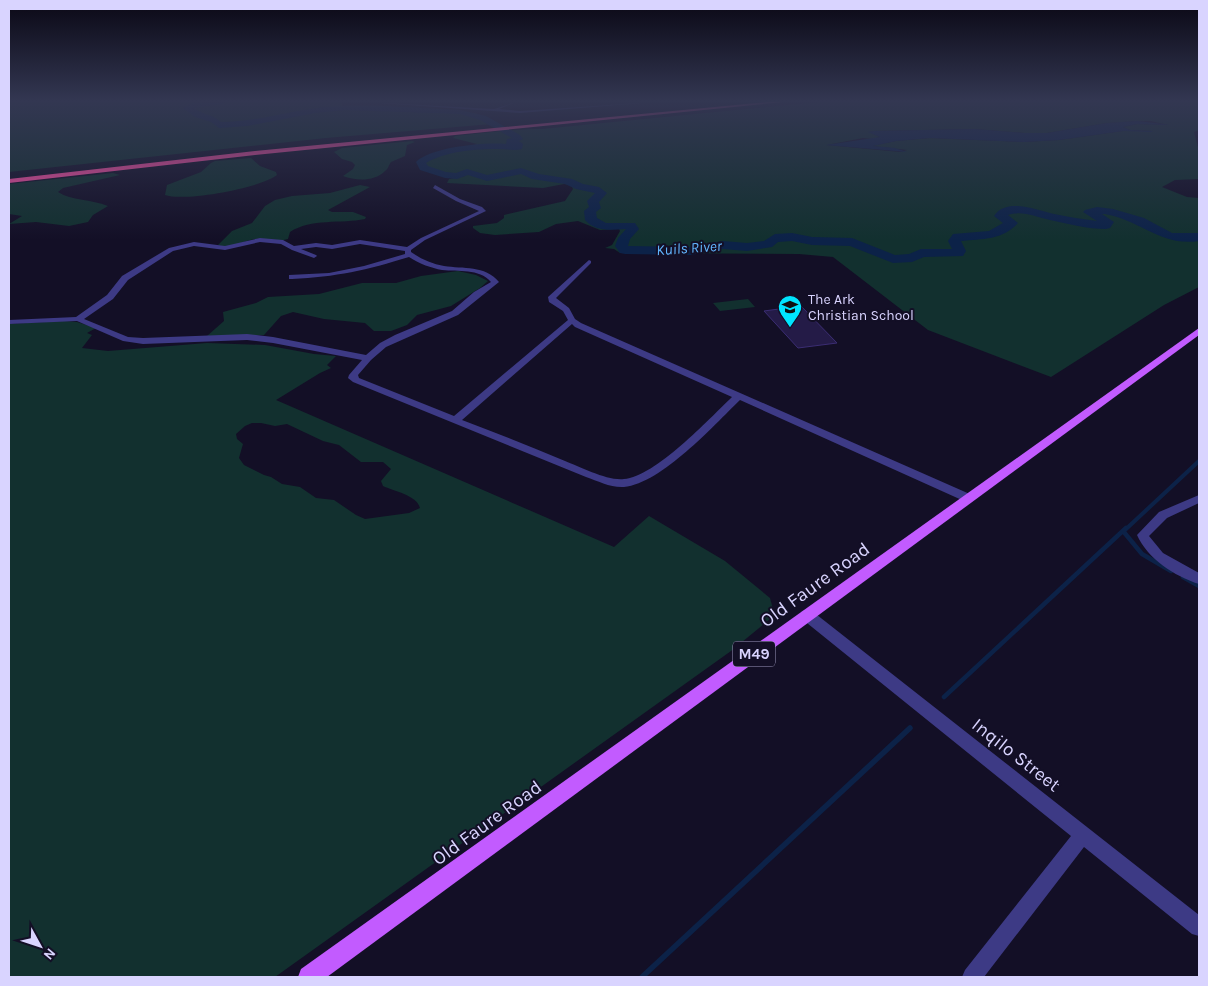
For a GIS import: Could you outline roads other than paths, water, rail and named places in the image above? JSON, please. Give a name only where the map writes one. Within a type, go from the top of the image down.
[{"type":"highway","points":[[9,175],[252,148]]},
{"type":"highway","points":[[9,181],[303,148]]},
{"type":"main road","name":"Old Faure Road","points":[[309,977],[1199,331]]},
{"type":"street","points":[[292,277],[329,275],[365,268],[409,252],[424,239],[483,211],[436,188]]},
{"type":"street","points":[[78,319],[110,297],[125,278],[171,249],[194,244],[225,248],[260,240],[283,242],[314,256]]},
{"type":"street","points":[[293,248],[316,245],[332,248],[360,242],[409,252],[432,265],[471,269],[492,279],[494,282],[455,313],[398,337],[368,358],[353,378],[590,475],[624,483],[658,469],[739,396]]},
{"type":"street","points":[[589,262],[552,297],[552,300],[566,310],[572,320],[596,333],[968,498]]},
{"type":"street","points":[[9,322],[78,319],[126,338],[143,341],[247,337],[368,358]]},
{"type":"street","points":[[456,420],[572,320]]},
{"type":"street","points":[[1199,499],[1163,515],[1143,535],[1146,545],[1157,555],[1199,579]]},
{"type":"street","name":"Inqilo Street","points":[[807,615],[1199,927]]},
{"type":"street","points":[[972,977],[1083,834]]},
{"type":"water","points":[[861,148],[895,148],[907,152]]},
{"type":"waterway","name":"Kuils River","points":[[480,148],[447,152],[421,162],[424,168],[445,175],[457,176],[467,172],[487,178],[521,171],[536,177],[568,181],[580,187],[595,189],[602,193],[593,201],[595,208],[590,211],[591,220],[606,227],[631,226],[633,229],[624,238],[621,246],[625,250],[691,251],[723,245],[747,247],[768,244],[775,238],[792,237],[812,241],[852,242],[893,259],[912,258],[921,253],[958,253],[960,251],[954,241],[957,237],[991,235],[999,232],[1012,223],[1000,216],[1011,210],[1027,210],[1052,217],[1100,225],[1106,225],[1108,222],[1089,212],[1113,212],[1131,217],[1168,236],[1176,238],[1199,237]]},
{"type":"waterway","points":[[1125,530],[1199,461]]},
{"type":"waterway","points":[[944,697],[1126,528]]},
{"type":"waterway","points":[[1123,531],[1142,554],[1171,571]]},
{"type":"waterway","points":[[1183,577],[1199,586]]},
{"type":"waterway","points":[[642,977],[910,728]]},
{"type":"place","name":"The Ark Christian School","points":[[790,328]]}]
